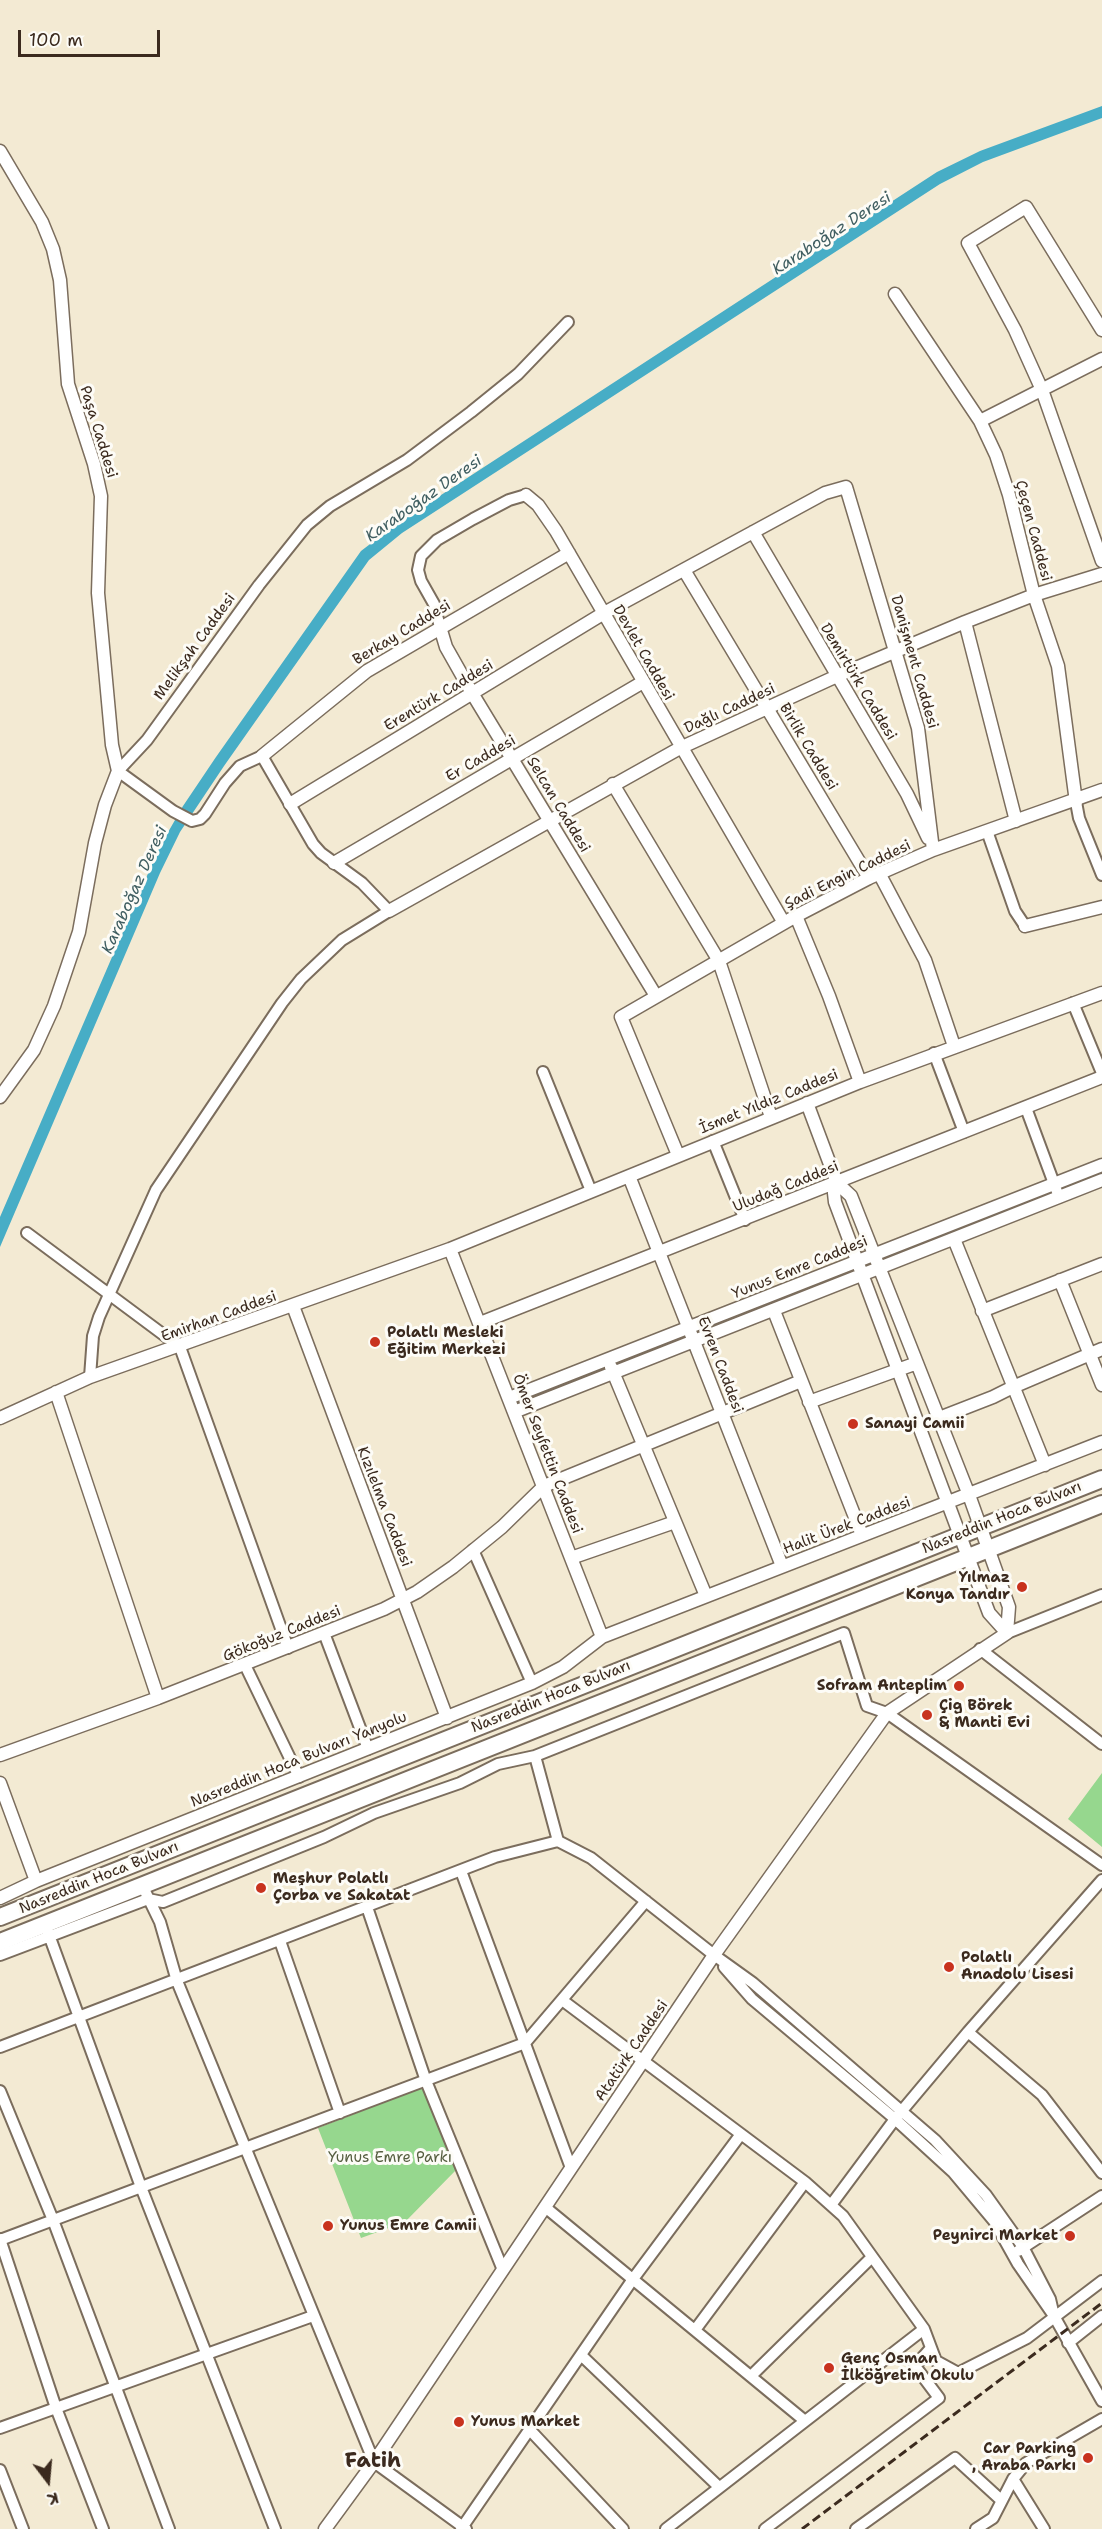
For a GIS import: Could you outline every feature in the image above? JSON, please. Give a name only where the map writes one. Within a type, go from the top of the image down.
[{"type":"highway","name":"Nasreddin Hoca Bulvarı","points":[[0,1917],[1102,1479]]},
{"type":"highway","name":"Nasreddin Hoca Bulvarı","points":[[0,1942],[46,1930],[145,1892],[1102,1504]]},
{"type":"street","name":"Paşa Caddesi","points":[[0,151],[42,222],[53,249],[60,280],[68,384],[94,464],[101,496],[98,593],[112,746],[118,771]]},
{"type":"street","points":[[1102,330],[1026,207],[968,243],[1015,330],[1042,390],[1102,561]]},
{"type":"street","name":"Çeçen Caddesi","points":[[895,294],[980,420],[996,455],[1009,495],[1034,595],[1058,666],[1076,801]]},
{"type":"street","name":"Melikşah Caddesi","points":[[0,1097],[34,1050],[54,1006],[80,932],[94,843],[118,771],[147,740],[259,585],[307,525],[330,506],[407,460],[471,412],[518,374],[568,322]]},
{"type":"street","points":[[980,420],[1102,359]]},
{"type":"street","name":"Erentürk Caddesi","points":[[290,804],[604,613],[825,492],[846,487]]},
{"type":"street","name":"Danişment Caddesi","points":[[846,487],[918,728],[933,850]]},
{"type":"street","points":[[440,627],[434,604],[421,581],[418,570],[421,556],[437,540],[472,519],[509,500],[526,495]]},
{"type":"street","name":"Devlet Caddesi","points":[[526,495],[544,513],[569,553],[680,748],[784,923]]},
{"type":"street","name":"Demirtürk Caddesi","points":[[753,532],[908,794],[933,850]]},
{"type":"street","name":"Berkay Caddesi","points":[[262,756],[355,680],[440,627],[569,553]]},
{"type":"street","name":"Birlik Caddesi","points":[[684,570],[767,708],[874,875],[925,960],[954,1046]]},
{"type":"street","name":"Dağlı Caddesi","points":[[389,911],[680,748],[837,676],[965,622],[1034,595],[1102,574]]},
{"type":"street","points":[[965,622],[1016,821]]},
{"type":"street","name":"Selcan Caddesi","points":[[440,627],[446,647],[472,693],[656,996]]},
{"type":"street","name":"Er Caddesi","points":[[334,863],[643,682]]},
{"type":"street","points":[[90,1377],[93,1336],[156,1190],[252,1047],[301,979],[342,940],[389,911],[362,883],[313,844],[262,756],[240,766],[225,783],[205,814],[200,819],[192,821],[173,811],[118,771]]},
{"type":"street","points":[[613,784],[719,961],[771,1117]]},
{"type":"street","name":"Şadi Engin Caddesi","points":[[678,1155],[621,1017],[796,916],[874,875],[933,850],[1102,790]]},
{"type":"street","points":[[1076,801],[1079,818],[1102,875]]},
{"type":"street","points":[[987,831],[1015,911],[1025,926],[1102,907]]},
{"type":"street","points":[[796,916],[826,987],[860,1082]]},
{"type":"street","name":"İsmet Yıldız Caddesi","points":[[450,1249],[860,1082],[1102,993]]},
{"type":"street","points":[[1073,1003],[1102,1075]]},
{"type":"street","points":[[934,1053],[964,1132]]},
{"type":"street","points":[[543,1072],[591,1191]]},
{"type":"street","name":"Uludağ Caddesi","points":[[480,1323],[837,1184],[1102,1075]]},
{"type":"street","points":[[807,1103],[837,1184],[834,1193],[835,1202],[989,1613],[1007,1633]]},
{"type":"street","points":[[1026,1108],[1059,1197]]},
{"type":"street","points":[[713,1141],[745,1220]]},
{"type":"street","name":"Yunus Emre Caddesi","points":[[509,1398],[1102,1165]]},
{"type":"street","name":"Evren Caddesi","points":[[629,1176],[782,1566]]},
{"type":"street","name":"Yunus Emre Caddesi","points":[[514,1412],[1102,1180]]},
{"type":"street","points":[[837,1184],[851,1196],[969,1495],[1009,1607],[1007,1633]]},
{"type":"street","points":[[27,1233],[180,1347],[288,1648]]},
{"type":"street","points":[[954,1239],[1045,1465]]},
{"type":"street","name":"Emirhan Caddesi","points":[[0,1418],[90,1377],[180,1347],[450,1249]]},
{"type":"street","name":"Ömer Seyfettin Caddesi","points":[[450,1249],[602,1636]]},
{"type":"street","points":[[982,1311],[1102,1264]]},
{"type":"street","points":[[1060,1280],[1102,1385]]},
{"type":"street","name":"Kızılelma Caddesi","points":[[292,1306],[447,1718]]},
{"type":"street","points":[[774,1311],[862,1535]]},
{"type":"street","points":[[939,1418],[993,1398],[1013,1387],[1102,1349]]},
{"type":"street","points":[[608,1360],[706,1596]]},
{"type":"street","points":[[809,1402],[917,1363]]},
{"type":"street","points":[[544,1486],[801,1381]]},
{"type":"street","points":[[56,1392],[158,1698]]},
{"type":"street","name":"Halit Ürek Caddesi","points":[[602,1636],[1102,1442]]},
{"type":"street","name":"Gökoğuz Caddesi","points":[[0,1755],[245,1665],[403,1600],[434,1581],[473,1550],[517,1513],[544,1486]]},
{"type":"street","points":[[571,1558],[675,1522]]},
{"type":"street","points":[[473,1550],[532,1683]]},
{"type":"street","points":[[1007,1633],[1102,1595]]},
{"type":"street","points":[[324,1633],[368,1749]]},
{"type":"street","points":[[145,1892],[164,1902],[324,1837],[374,1814],[460,1783],[498,1764],[535,1756],[844,1633],[867,1706],[887,1713],[1102,1865]]},
{"type":"street","name":"Atatürk Caddesi","points":[[326,2529],[374,2462],[714,1955],[887,1713],[1007,1633]]},
{"type":"street","name":"Nasreddin Hoca Bulvarı Yanyolu","points":[[0,1898],[36,1881],[532,1683],[563,1667],[602,1636]]},
{"type":"street","points":[[980,1649],[1102,1744]]},
{"type":"street","points":[[245,1665],[299,1777]]},
{"type":"street","points":[[535,1756],[558,1841]]},
{"type":"street","points":[[0,1783],[36,1881]]},
{"type":"street","points":[[0,2048],[495,1857],[558,1841],[591,1858],[646,1901],[714,1955],[752,1999],[898,2116],[935,2140],[987,2195],[1023,2247],[1050,2299],[1054,2316]]},
{"type":"street","points":[[461,1871],[571,2168]]},
{"type":"street","points":[[831,2205],[898,2116],[968,2032],[1102,1880]]},
{"type":"street","points":[[145,1892],[160,1922],[177,1981],[374,2462],[463,2528],[633,2278],[741,2134]]},
{"type":"street","points":[[103,2529],[56,2408],[0,2239],[525,2043],[646,1901]]},
{"type":"street","points":[[367,1907],[426,2081],[503,2270]]},
{"type":"street","points":[[0,1955],[46,1930],[141,2187],[275,2529]]},
{"type":"street","points":[[280,1941],[340,2113]]},
{"type":"street","points":[[562,2000],[805,2182],[843,2216],[924,2329],[936,2361],[958,2373],[1027,2338],[1102,2281]]},
{"type":"street","points":[[968,2032],[1042,2095],[1102,2173]]},
{"type":"street","points":[[0,2091],[53,2220],[169,2529]]},
{"type":"street","points":[[898,2116],[953,2172],[994,2221],[1013,2255],[1054,2316],[1102,2402]]},
{"type":"street","points":[[695,2330],[805,2182]]},
{"type":"street","points":[[1013,2255],[1102,2196]]},
{"type":"street","points":[[545,2206],[805,2421]]},
{"type":"street","points":[[751,2376],[873,2257]]},
{"type":"street","points":[[0,2428],[313,2316]]},
{"type":"street","points":[[1068,2343],[1102,2316]]},
{"type":"street","points":[[666,2529],[924,2329]]},
{"type":"street","points":[[765,2529],[939,2398],[915,2366],[931,2348]]},
{"type":"street","points":[[581,2355],[719,2487]]},
{"type":"street","points":[[976,2529],[993,2518],[1013,2479],[1026,2463],[1102,2419]]},
{"type":"street","points":[[529,2429],[623,2529]]},
{"type":"street","points":[[856,2529],[955,2458],[1001,2500]]},
{"type":"street","points":[[0,2470],[3,2486],[23,2529]]},
{"type":"street","points":[[1013,2479],[1044,2529]]},
{"type":"green space","points":[[1102,1773],[1102,1847],[1068,1819]]},
{"type":"green space","name":"Yunus Emre Parkı","points":[[424,2087],[456,2170],[405,2222],[361,2238],[318,2128]]},
{"type":"water","points":[[1102,106],[1102,118],[983,162],[940,184],[402,533],[369,560],[180,832],[160,873],[0,1247],[0,1217],[159,848],[183,806],[216,757],[361,551],[395,525],[937,172],[980,151]]},
{"type":"railway","points":[[802,2529],[1102,2303]]},
{"type":"place","name":"Polatlı Mesleki Eğitim Merkezi","points":[[375,1342]]},
{"type":"place","name":"Sanayi Camii","points":[[853,1424]]},
{"type":"place","name":"Yılmaz Konya Tandır","points":[[1022,1587]]},
{"type":"place","name":"Sofram Anteplim","points":[[959,1686]]},
{"type":"place","name":"Çig Börek & Manti Evi","points":[[927,1715]]},
{"type":"place","name":"Meşhur Polatlı Çorba ve Sakatat","points":[[261,1888]]},
{"type":"place","name":"Polatlı Anadolu Lisesi","points":[[949,1967]]},
{"type":"place","name":"Yunus Emre Camii","points":[[328,2226]]},
{"type":"place","name":"Peynirci Market","points":[[1070,2236]]},
{"type":"place","name":"Genç Osman İlköğretim Okulu","points":[[829,2368]]},
{"type":"place","name":"Yunus Market","points":[[459,2422]]},
{"type":"place","name":"Car Parking , Araba Parkı","points":[[1088,2458]]},
{"type":"district","name":"Fatih","points":[[373,2462]]},
{"type":"water label","name":"Karaboğaz Deresi","points":[[832,234]]},
{"type":"water label","name":"Karaboğaz Deresi","points":[[424,499]]},
{"type":"water label","name":"Karaboğaz Deresi","points":[[135,890]]}]
